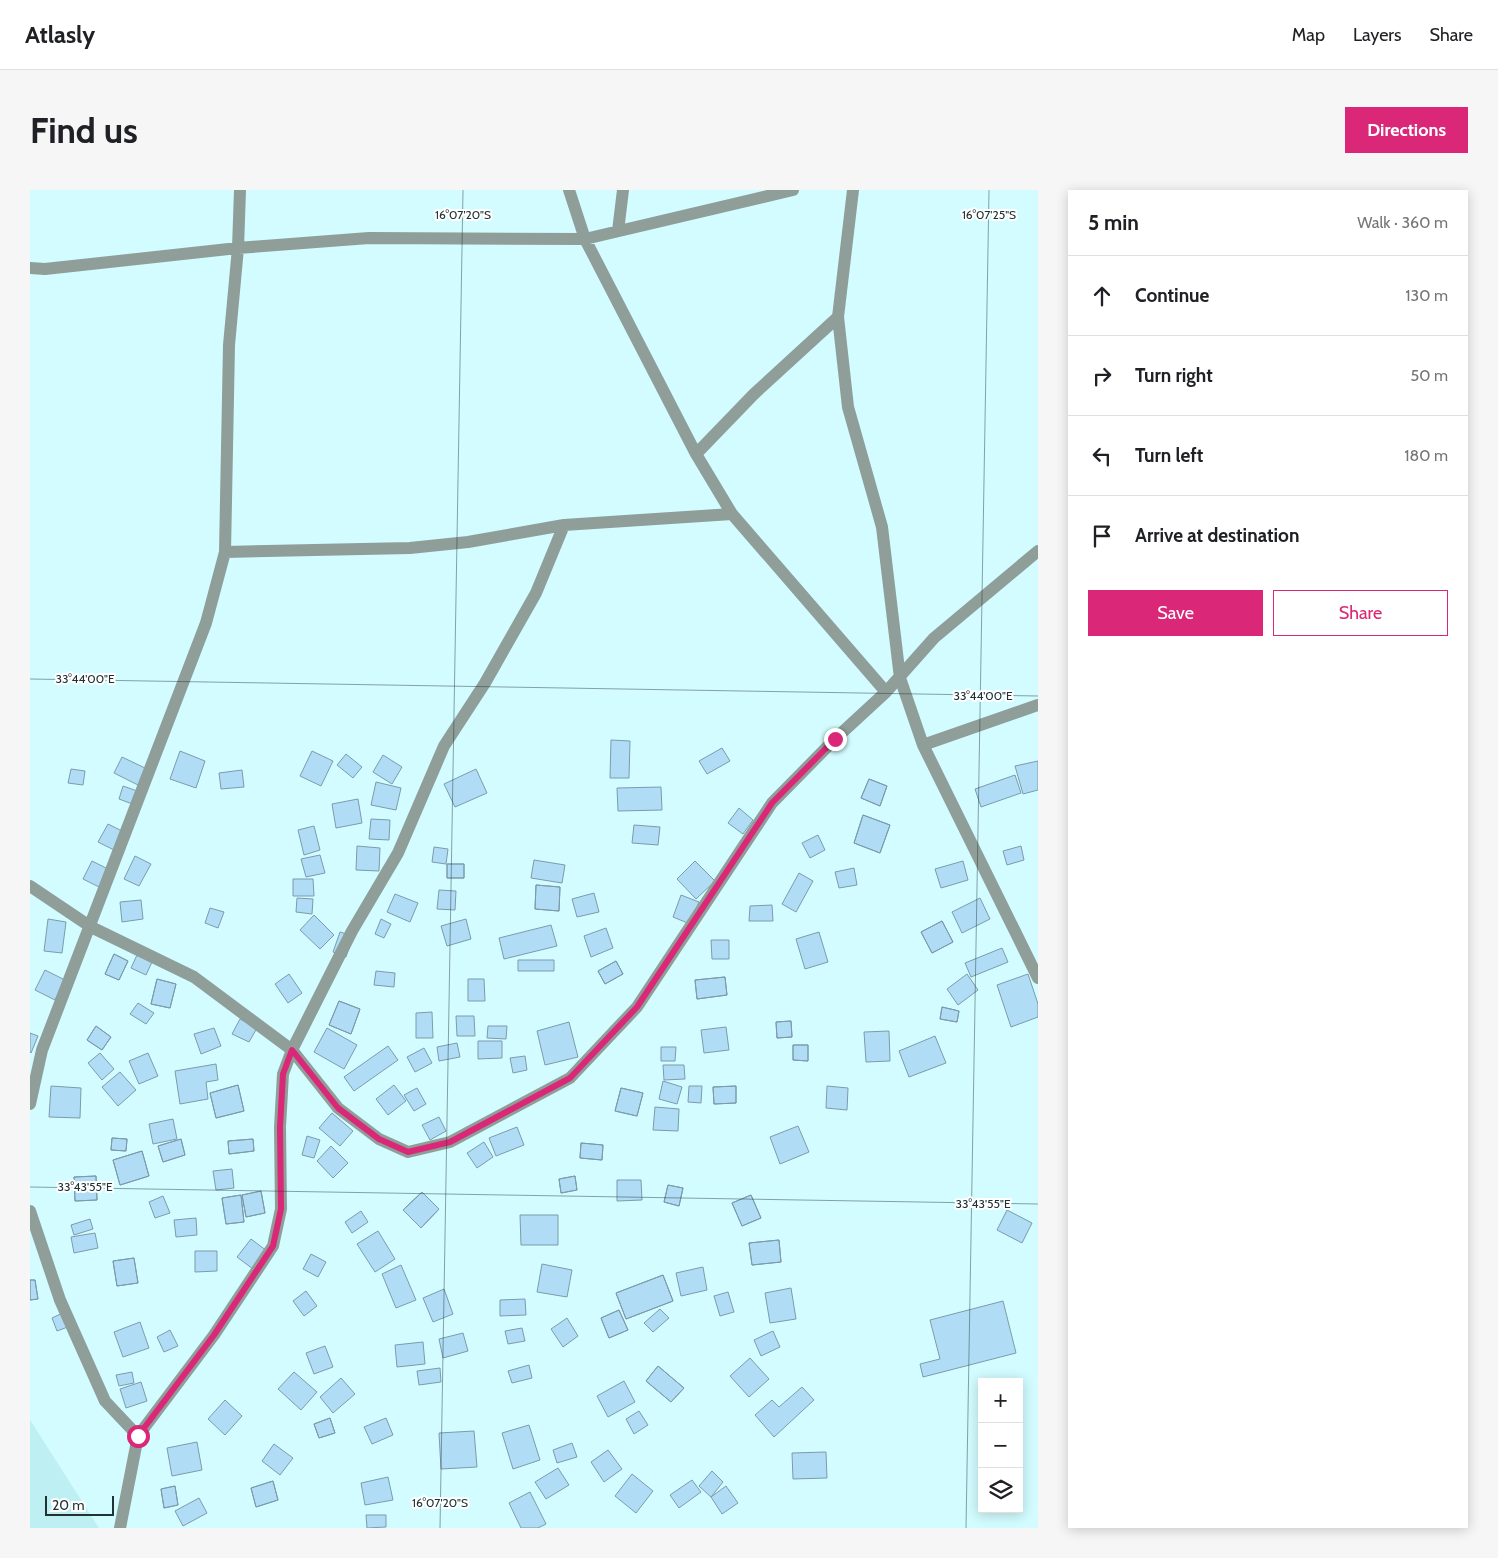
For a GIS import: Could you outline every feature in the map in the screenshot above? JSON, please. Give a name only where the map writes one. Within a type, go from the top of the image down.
[{"type":"street","points":[[30,1104],[42,1050],[91,927],[118,851],[206,623],[225,552],[229,345],[238,248],[240,190]]},
{"type":"street","points":[[569,190],[585,239],[696,454],[732,514],[886,692]]},
{"type":"street","points":[[618,231],[623,190]]},
{"type":"street","points":[[30,268],[45,269],[238,248],[369,238],[585,239],[793,190]]},
{"type":"street","points":[[853,190],[838,317],[848,407],[882,527],[900,678],[923,745],[1038,978]]},
{"type":"street","points":[[696,454],[754,394],[838,317]]},
{"type":"street","points":[[225,552],[410,548],[468,542],[564,525],[732,514]]},
{"type":"street","points":[[120,1528],[138,1436],[214,1335],[273,1246],[281,1209],[280,1127],[283,1074],[292,1050],[352,931],[398,853],[444,746],[485,683],[536,593],[564,525]]},
{"type":"street","points":[[30,886],[91,927],[194,977],[292,1050],[338,1108],[379,1139],[408,1152],[450,1142],[570,1078],[637,1007],[772,803],[835,739],[900,678],[934,638],[1038,551]]},
{"type":"street","points":[[923,745],[1038,705]]},
{"type":"street","points":[[30,1211],[60,1300],[105,1400],[138,1436]]},
{"type":"shaded area","points":[[30,1420],[99,1528],[30,1528]]},
{"type":"building","points":[[611,740],[630,741],[629,778],[610,778]]},
{"type":"building","points":[[722,748],[730,761],[707,774],[699,761]]},
{"type":"building","points":[[180,751],[205,761],[196,788],[170,779]]},
{"type":"building","points":[[312,751],[333,761],[321,786],[300,776]]},
{"type":"building","points":[[346,754],[362,767],[353,778],[337,765]]},
{"type":"building","points":[[383,755],[402,767],[392,784],[373,772]]},
{"type":"building","points":[[122,757],[147,769],[140,786],[114,773]]},
{"type":"building","points":[[1038,761],[1038,790],[1023,794],[1015,766]]},
{"type":"building","points":[[71,769],[85,771],[83,785],[68,783]]},
{"type":"building","points":[[476,769],[487,793],[455,807],[444,784]]},
{"type":"building","points":[[242,770],[244,787],[221,789],[219,773]]},
{"type":"building","points":[[1015,775],[1021,793],[981,807],[975,789]]},
{"type":"building","points":[[869,779],[887,786],[880,806],[861,798]]},
{"type":"building","points":[[869,779],[887,786],[880,806],[861,798]]},
{"type":"building","points":[[376,782],[401,788],[396,810],[371,805]]},
{"type":"building","points":[[123,786],[140,792],[135,805],[119,799]]},
{"type":"building","points":[[661,787],[662,810],[618,811],[617,788]]},
{"type":"building","points":[[358,799],[362,823],[336,828],[332,804]]},
{"type":"building","points":[[739,808],[753,820],[743,834],[728,823]]},
{"type":"building","points":[[863,815],[890,825],[880,853],[854,843]]},
{"type":"building","points":[[863,815],[890,825],[880,853],[854,843]]},
{"type":"building","points":[[371,819],[390,820],[389,840],[369,839]]},
{"type":"building","points":[[108,824],[124,832],[114,850],[98,842]]},
{"type":"building","points":[[634,825],[660,827],[658,845],[632,843]]},
{"type":"building","points":[[314,826],[320,850],[304,855],[298,830]]},
{"type":"building","points":[[818,835],[825,850],[810,858],[802,843]]},
{"type":"building","points":[[357,846],[380,848],[379,871],[356,870]]},
{"type":"building","points":[[1021,846],[1024,860],[1007,865],[1003,851]]},
{"type":"building","points":[[434,847],[448,849],[446,864],[432,862]]},
{"type":"building","points":[[320,855],[325,873],[306,877],[301,859]]},
{"type":"building","points":[[135,856],[151,864],[139,886],[124,879]]},
{"type":"building","points":[[534,860],[565,865],[562,883],[531,878]]},
{"type":"building","points":[[92,861],[108,869],[99,887],[83,879]]},
{"type":"building","points":[[695,861],[715,881],[696,899],[677,879]]},
{"type":"building","points":[[963,861],[968,880],[941,888],[935,869]]},
{"type":"building","points":[[447,864],[464,864],[464,878],[447,878]]},
{"type":"building","points":[[447,864],[464,864],[464,878],[447,878]]},
{"type":"building","points":[[854,868],[857,885],[839,888],[835,872]]},
{"type":"building","points":[[799,873],[813,881],[796,912],[782,904]]},
{"type":"building","points":[[293,879],[313,879],[314,896],[293,896]]},
{"type":"building","points":[[536,885],[560,887],[559,911],[535,909]]},
{"type":"building","points":[[536,885],[560,887],[559,911],[535,909]]},
{"type":"building","points":[[439,890],[456,891],[455,910],[437,909]]},
{"type":"building","points":[[594,893],[599,912],[577,917],[572,899]]},
{"type":"building","points":[[395,894],[418,903],[410,922],[387,912]]},
{"type":"building","points":[[681,895],[699,902],[690,924],[673,917]]},
{"type":"building","points":[[297,898],[313,899],[312,914],[296,912]]},
{"type":"building","points":[[980,898],[990,919],[962,933],[952,912]]},
{"type":"building","points":[[141,900],[143,919],[122,922],[120,902]]},
{"type":"building","points":[[772,905],[773,921],[749,921],[750,906]]},
{"type":"building","points":[[210,908],[224,912],[218,928],[205,923]]},
{"type":"building","points":[[314,915],[334,935],[320,949],[300,930]]},
{"type":"building","points":[[48,919],[66,922],[62,953],[44,951]]},
{"type":"building","points":[[381,919],[391,924],[384,938],[375,934]]},
{"type":"building","points":[[466,919],[471,939],[447,946],[441,926]]},
{"type":"building","points":[[942,921],[953,942],[932,953],[921,932]]},
{"type":"building","points":[[942,921],[953,942],[932,953],[921,932]]},
{"type":"building","points":[[551,925],[557,946],[504,959],[499,938]]},
{"type":"building","points":[[606,928],[613,948],[591,957],[584,936]]},
{"type":"building","points":[[340,932],[353,936],[346,957],[333,952]]},
{"type":"building","points":[[819,932],[828,962],[805,969],[796,939]]},
{"type":"building","points":[[711,940],[729,940],[729,959],[712,959]]},
{"type":"building","points":[[1002,948],[1008,962],[971,977],[965,963]]},
{"type":"building","points":[[114,954],[128,961],[119,980],[105,974]]},
{"type":"building","points":[[114,954],[128,961],[119,980],[105,974]]},
{"type":"building","points":[[137,955],[152,962],[146,975],[131,968]]},
{"type":"building","points":[[518,960],[554,960],[554,971],[518,971]]},
{"type":"building","points":[[616,961],[623,974],[605,984],[598,971]]},
{"type":"building","points":[[616,961],[623,974],[605,984],[598,971]]},
{"type":"building","points":[[45,970],[65,980],[55,1000],[35,990]]},
{"type":"building","points":[[376,971],[395,973],[394,987],[374,985]]},
{"type":"building","points":[[289,974],[302,993],[288,1003],[275,984]]},
{"type":"building","points":[[967,974],[978,990],[958,1005],[947,989]]},
{"type":"building","points":[[1028,974],[1038,1004],[1038,1017],[1011,1027],[997,985]]},
{"type":"building","points":[[725,977],[727,995],[697,999],[695,980]]},
{"type":"building","points":[[725,977],[727,995],[697,999],[695,980]]},
{"type":"building","points":[[157,979],[176,984],[170,1008],[151,1004]]},
{"type":"building","points":[[157,979],[176,984],[170,1008],[151,1004]]},
{"type":"building","points":[[468,979],[484,979],[485,1001],[468,1001]]},
{"type":"building","points":[[339,1001],[360,1009],[351,1034],[329,1025]]},
{"type":"building","points":[[339,1001],[360,1009],[351,1034],[329,1025]]},
{"type":"building","points":[[138,1003],[154,1013],[146,1024],[130,1014]]},
{"type":"building","points":[[942,1007],[959,1011],[957,1022],[940,1019]]},
{"type":"building","points":[[942,1007],[959,1011],[957,1022],[940,1019]]},
{"type":"building","points":[[432,1012],[433,1038],[416,1038],[416,1013]]},
{"type":"building","points":[[456,1016],[474,1016],[475,1036],[457,1036]]},
{"type":"building","points":[[240,1019],[257,1028],[249,1042],[232,1034]]},
{"type":"building","points":[[791,1021],[792,1037],[777,1038],[776,1022]]},
{"type":"building","points":[[791,1021],[792,1037],[777,1038],[776,1022]]},
{"type":"building","points":[[569,1022],[578,1057],[545,1065],[537,1031]]},
{"type":"building","points":[[96,1026],[111,1037],[102,1050],[87,1040]]},
{"type":"building","points":[[96,1026],[111,1037],[102,1050],[87,1040]]},
{"type":"building","points":[[488,1026],[507,1026],[506,1039],[487,1038]]},
{"type":"building","points":[[726,1027],[729,1050],[704,1053],[701,1030]]},
{"type":"building","points":[[214,1028],[221,1046],[201,1054],[194,1034]]},
{"type":"building","points":[[327,1028],[357,1045],[344,1069],[314,1052]]},
{"type":"building","points":[[889,1031],[890,1061],[866,1062],[864,1032]]},
{"type":"building","points":[[30,1033],[38,1036],[31,1053],[30,1052]]},
{"type":"building","points":[[935,1036],[946,1063],[909,1077],[899,1051]]},
{"type":"building","points":[[478,1041],[502,1041],[502,1058],[478,1059]]},
{"type":"building","points":[[457,1043],[460,1057],[439,1061],[437,1047]]},
{"type":"building","points":[[793,1045],[808,1045],[808,1061],[793,1060]]},
{"type":"building","points":[[793,1045],[808,1045],[808,1061],[793,1060]]},
{"type":"building","points":[[388,1046],[398,1060],[354,1091],[344,1077]]},
{"type":"building","points":[[661,1047],[676,1047],[675,1061],[661,1061]]},
{"type":"building","points":[[424,1048],[432,1063],[415,1072],[407,1057]]},
{"type":"building","points":[[100,1053],[114,1069],[102,1080],[88,1063]]},
{"type":"building","points":[[148,1053],[158,1076],[139,1084],[129,1061]]},
{"type":"building","points":[[525,1056],[527,1070],[513,1073],[510,1058]]},
{"type":"building","points":[[216,1064],[218,1080],[206,1082],[208,1099],[180,1104],[175,1071]]},
{"type":"building","points":[[663,1065],[684,1065],[685,1079],[664,1080]]},
{"type":"building","points":[[120,1072],[136,1090],[118,1106],[102,1087]]},
{"type":"building","points":[[663,1081],[682,1087],[677,1104],[659,1099]]},
{"type":"building","points":[[238,1085],[244,1111],[216,1118],[210,1093]]},
{"type":"building","points":[[238,1085],[244,1111],[216,1118],[210,1093]]},
{"type":"building","points":[[394,1085],[406,1101],[388,1115],[376,1099]]},
{"type":"building","points":[[51,1086],[81,1088],[80,1118],[49,1117]]},
{"type":"building","points":[[689,1086],[702,1086],[701,1103],[688,1102]]},
{"type":"building","points":[[736,1086],[736,1103],[714,1104],[713,1087]]},
{"type":"building","points":[[736,1086],[736,1103],[714,1104],[713,1087]]},
{"type":"building","points":[[827,1086],[848,1088],[847,1110],[826,1108]]},
{"type":"building","points":[[417,1088],[426,1104],[414,1111],[404,1095]]},
{"type":"building","points":[[621,1088],[643,1093],[637,1116],[615,1111]]},
{"type":"building","points":[[621,1088],[643,1093],[637,1116],[615,1111]]},
{"type":"building","points":[[655,1107],[679,1109],[678,1131],[653,1130]]},
{"type":"building","points":[[332,1113],[353,1131],[340,1146],[319,1128]]},
{"type":"building","points":[[439,1117],[446,1131],[430,1140],[422,1125]]},
{"type":"building","points":[[173,1119],[177,1139],[153,1144],[149,1124]]},
{"type":"building","points":[[798,1126],[809,1152],[780,1164],[770,1137]]},
{"type":"building","points":[[517,1127],[524,1145],[496,1156],[489,1138]]},
{"type":"building","points":[[307,1136],[320,1140],[314,1158],[302,1155]]},
{"type":"building","points":[[112,1138],[127,1139],[126,1151],[111,1150]]},
{"type":"building","points":[[112,1138],[127,1139],[126,1151],[111,1150]]},
{"type":"building","points":[[181,1139],[185,1155],[163,1162],[158,1146]]},
{"type":"building","points":[[181,1139],[185,1155],[163,1162],[158,1146]]},
{"type":"building","points":[[253,1139],[254,1151],[229,1154],[228,1141]]},
{"type":"building","points":[[253,1139],[254,1151],[229,1154],[228,1141]]},
{"type":"building","points":[[484,1142],[493,1157],[477,1168],[467,1153]]},
{"type":"building","points":[[581,1143],[603,1145],[602,1160],[580,1158]]},
{"type":"building","points":[[581,1143],[603,1145],[602,1160],[580,1158]]},
{"type":"building","points":[[331,1146],[348,1163],[333,1178],[317,1161]]},
{"type":"building","points":[[142,1151],[149,1176],[120,1185],[113,1160]]},
{"type":"building","points":[[142,1151],[149,1176],[120,1185],[113,1160]]},
{"type":"building","points":[[232,1169],[234,1188],[216,1190],[213,1171]]},
{"type":"building","points":[[96,1176],[97,1200],[75,1201],[74,1177]]},
{"type":"building","points":[[96,1176],[97,1200],[75,1201],[74,1177]]},
{"type":"building","points":[[575,1176],[577,1190],[561,1193],[559,1179]]},
{"type":"building","points":[[575,1176],[577,1190],[561,1193],[559,1179]]},
{"type":"building","points":[[617,1180],[641,1180],[642,1200],[617,1201]]},
{"type":"building","points":[[668,1185],[683,1188],[679,1206],[664,1202]]},
{"type":"building","points":[[668,1185],[683,1188],[679,1206],[664,1202]]},
{"type":"building","points":[[261,1191],[265,1213],[246,1217],[242,1195]]},
{"type":"building","points":[[261,1191],[265,1213],[246,1217],[242,1195]]},
{"type":"building","points":[[422,1192],[439,1209],[421,1228],[403,1210]]},
{"type":"building","points":[[422,1192],[439,1209],[421,1228],[403,1210]]},
{"type":"building","points":[[241,1195],[244,1222],[226,1224],[222,1198]]},
{"type":"building","points":[[241,1195],[244,1222],[226,1224],[222,1198]]},
{"type":"building","points":[[751,1195],[761,1218],[742,1226],[732,1203]]},
{"type":"building","points":[[751,1195],[761,1218],[742,1226],[732,1203]]},
{"type":"building","points":[[163,1196],[170,1213],[155,1218],[149,1202]]},
{"type":"building","points":[[1007,1210],[1032,1223],[1022,1243],[997,1230]]},
{"type":"building","points":[[361,1211],[368,1222],[352,1233],[345,1222]]},
{"type":"building","points":[[520,1215],[558,1215],[558,1245],[521,1245]]},
{"type":"building","points":[[196,1218],[197,1235],[176,1237],[174,1220]]},
{"type":"building","points":[[90,1219],[93,1229],[74,1235],[71,1225]]},
{"type":"building","points":[[378,1231],[395,1259],[375,1272],[357,1244]]},
{"type":"building","points":[[95,1233],[98,1248],[74,1253],[71,1237]]},
{"type":"building","points":[[251,1239],[267,1251],[253,1269],[237,1257]]},
{"type":"building","points":[[779,1240],[781,1262],[752,1265],[749,1243]]},
{"type":"building","points":[[779,1240],[781,1262],[752,1265],[749,1243]]},
{"type":"building","points":[[195,1251],[217,1251],[217,1271],[195,1272]]},
{"type":"building","points":[[311,1254],[326,1262],[318,1277],[303,1269]]},
{"type":"building","points":[[134,1258],[138,1283],[117,1286],[113,1261]]},
{"type":"building","points":[[134,1258],[138,1283],[117,1286],[113,1261]]},
{"type":"building","points":[[542,1264],[572,1270],[567,1297],[537,1292]]},
{"type":"building","points":[[401,1265],[416,1300],[396,1308],[382,1274]]},
{"type":"building","points":[[703,1267],[707,1290],[681,1296],[676,1273]]},
{"type":"building","points":[[663,1275],[673,1301],[626,1319],[616,1293]]},
{"type":"building","points":[[663,1275],[673,1301],[626,1319],[616,1293]]},
{"type":"building","points":[[30,1280],[35,1280],[38,1299],[30,1300]]},
{"type":"building","points":[[30,1280],[35,1280],[38,1299],[30,1300]]},
{"type":"building","points":[[791,1288],[796,1319],[770,1323],[765,1293]]},
{"type":"building","points":[[444,1289],[453,1314],[433,1322],[423,1298]]},
{"type":"building","points":[[306,1291],[317,1306],[304,1316],[293,1301]]},
{"type":"building","points":[[728,1292],[734,1312],[720,1316],[714,1296]]},
{"type":"building","points":[[525,1299],[526,1315],[500,1316],[500,1300]]},
{"type":"building","points":[[1003,1301],[1016,1353],[923,1377],[920,1364],[940,1359],[930,1320]]},
{"type":"building","points":[[660,1309],[669,1318],[653,1332],[644,1323]]},
{"type":"building","points":[[619,1310],[628,1330],[609,1338],[601,1318]]},
{"type":"building","points":[[619,1310],[628,1330],[609,1338],[601,1318]]},
{"type":"building","points":[[67,1311],[73,1325],[57,1331],[52,1318]]},
{"type":"building","points":[[567,1318],[578,1336],[563,1347],[551,1329]]},
{"type":"building","points":[[140,1322],[149,1348],[123,1357],[114,1332]]},
{"type":"building","points":[[522,1328],[525,1341],[508,1344],[505,1331]]},
{"type":"building","points":[[170,1330],[178,1346],[164,1352],[157,1337]]},
{"type":"building","points":[[773,1331],[780,1347],[761,1356],[754,1340]]},
{"type":"building","points":[[463,1333],[468,1351],[443,1358],[439,1339]]},
{"type":"building","points":[[423,1342],[425,1364],[397,1367],[395,1345]]},
{"type":"building","points":[[325,1346],[333,1367],[314,1374],[306,1353]]},
{"type":"building","points":[[750,1358],[769,1379],[749,1397],[730,1376]]},
{"type":"building","points":[[529,1365],[532,1378],[512,1383],[508,1371]]},
{"type":"building","points":[[658,1366],[684,1388],[671,1402],[646,1381]]},
{"type":"building","points":[[658,1366],[684,1388],[671,1402],[646,1381]]},
{"type":"building","points":[[440,1368],[441,1382],[419,1385],[417,1371]]},
{"type":"building","points":[[132,1372],[134,1383],[119,1386],[116,1375]]},
{"type":"building","points":[[294,1372],[317,1392],[301,1410],[278,1389]]},
{"type":"building","points":[[341,1378],[355,1394],[333,1413],[320,1397]]},
{"type":"building","points":[[624,1381],[635,1402],[608,1417],[597,1396]]},
{"type":"building","points":[[141,1382],[147,1401],[126,1408],[120,1389]]},
{"type":"building","points":[[802,1387],[814,1400],[774,1437],[755,1415],[772,1400],[779,1407]]},
{"type":"building","points":[[225,1400],[242,1416],[225,1435],[208,1419]]},
{"type":"building","points":[[639,1411],[648,1425],[634,1434],[626,1419]]},
{"type":"building","points":[[330,1418],[335,1433],[319,1438],[314,1424]]},
{"type":"building","points":[[330,1418],[335,1433],[319,1438],[314,1424]]},
{"type":"building","points":[[386,1418],[393,1435],[372,1444],[364,1427]]},
{"type":"building","points":[[529,1425],[540,1460],[513,1469],[502,1433]]},
{"type":"building","points":[[474,1431],[477,1467],[441,1469],[439,1433]]},
{"type":"building","points":[[197,1442],[202,1470],[172,1476],[167,1448]]},
{"type":"building","points":[[572,1443],[577,1457],[557,1463],[553,1450]]},
{"type":"building","points":[[274,1444],[293,1458],[280,1475],[262,1461]]},
{"type":"building","points":[[608,1450],[622,1469],[604,1482],[591,1462]]},
{"type":"building","points":[[826,1452],[827,1478],[793,1479],[792,1453]]},
{"type":"building","points":[[558,1468],[569,1485],[546,1499],[535,1482]]},
{"type":"building","points":[[712,1471],[723,1482],[711,1497],[699,1486]]},
{"type":"building","points":[[632,1474],[653,1491],[636,1513],[615,1496]]},
{"type":"building","points":[[388,1477],[393,1500],[365,1505],[361,1483]]},
{"type":"building","points":[[692,1480],[701,1492],[679,1508],[670,1495]]},
{"type":"building","points":[[273,1481],[278,1500],[256,1507],[251,1488]]},
{"type":"building","points":[[273,1481],[278,1500],[256,1507],[251,1488]]},
{"type":"building","points":[[175,1486],[178,1505],[164,1508],[161,1489]]},
{"type":"building","points":[[175,1486],[178,1505],[164,1508],[161,1489]]},
{"type":"building","points":[[726,1486],[738,1503],[722,1514],[711,1497]]},
{"type":"building","points":[[530,1492],[546,1524],[538,1528],[521,1528],[509,1503]]},
{"type":"building","points":[[199,1498],[207,1513],[183,1526],[175,1511]]},
{"type":"building","points":[[366,1515],[386,1515],[386,1527],[367,1528]]},
{"type":"route","points":[[138,1436],[214,1335],[273,1246],[281,1209],[280,1127],[283,1074],[292,1050],[338,1108],[379,1139],[408,1152],[450,1142],[570,1078],[637,1007],[772,803],[835,739]]}]
